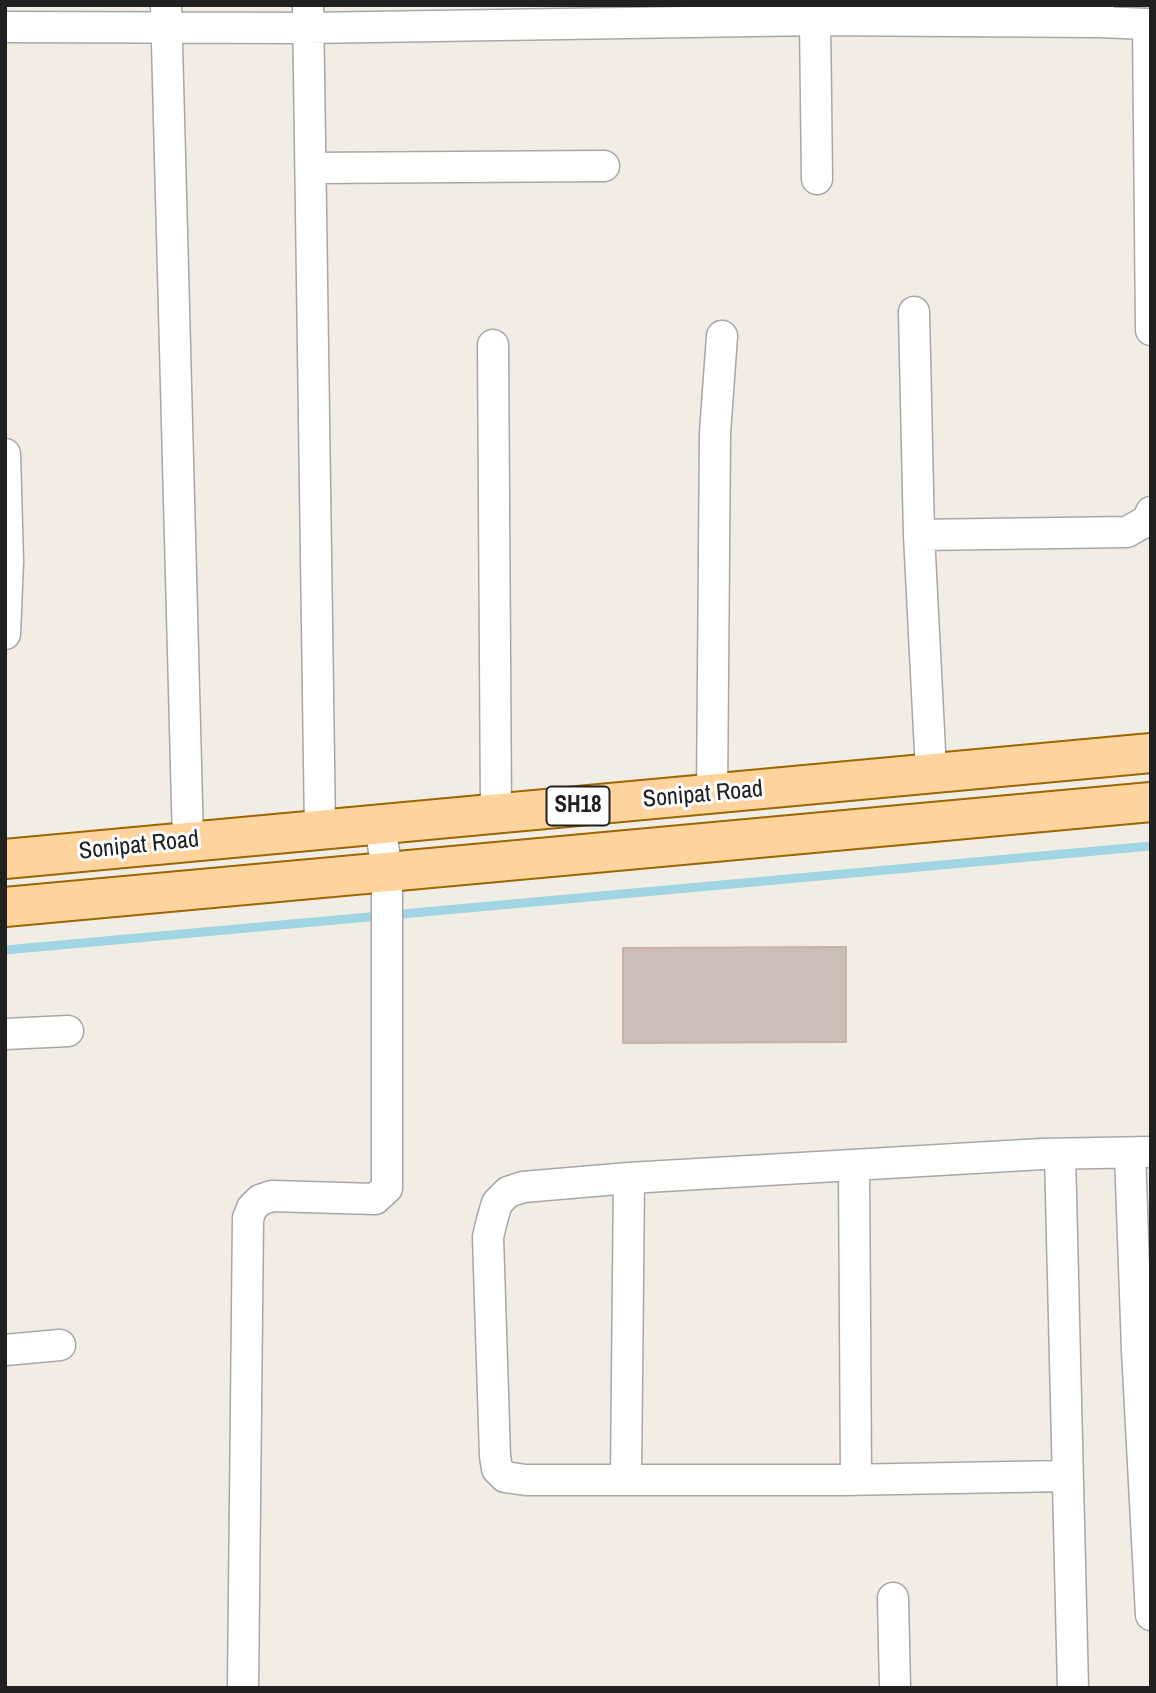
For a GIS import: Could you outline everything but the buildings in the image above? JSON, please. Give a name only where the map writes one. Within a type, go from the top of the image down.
[{"type":"main road","name":"Sonipat Road","points":[[5,859],[712,794],[931,771],[1151,753]]},
{"type":"main road","name":"Sonipat Road","points":[[5,907],[1151,802]]},
{"type":"street","points":[[5,27],[166,16],[815,20],[1098,14],[1149,24],[1151,330]]},
{"type":"street","points":[[166,16],[188,841]]},
{"type":"street","points":[[308,16],[313,168],[320,830]]},
{"type":"street","points":[[815,20],[817,179]]},
{"type":"street","points":[[313,168],[604,166]]},
{"type":"street","points":[[914,312],[919,535],[931,771]]},
{"type":"street","points":[[712,794],[715,433],[722,336]]},
{"type":"street","points":[[493,345],[496,813]]},
{"type":"street","points":[[5,454],[5,635]]},
{"type":"street","points":[[919,535],[1127,533],[1148,520],[1151,512]]},
{"type":"street","points":[[243,1688],[248,1218],[251,1208],[260,1200],[272,1196],[375,1199],[387,1188],[387,871],[380,825]]},
{"type":"street","points":[[5,1034],[68,1031]]},
{"type":"street","points":[[1066,1476],[514,1480],[505,1477],[497,1469],[488,1237],[497,1203],[508,1192],[523,1187],[629,1178],[1059,1154],[1141,1152],[1151,1615]]},
{"type":"street","points":[[1059,1154],[1073,1688]]},
{"type":"street","points":[[853,1166],[856,1478]]},
{"type":"street","points":[[626,1478],[629,1178]]},
{"type":"street","points":[[5,1350],[60,1345]]},
{"type":"street","points":[[893,1598],[895,1688]]},
{"type":"waterway","points":[[5,950],[1151,846]]}]
